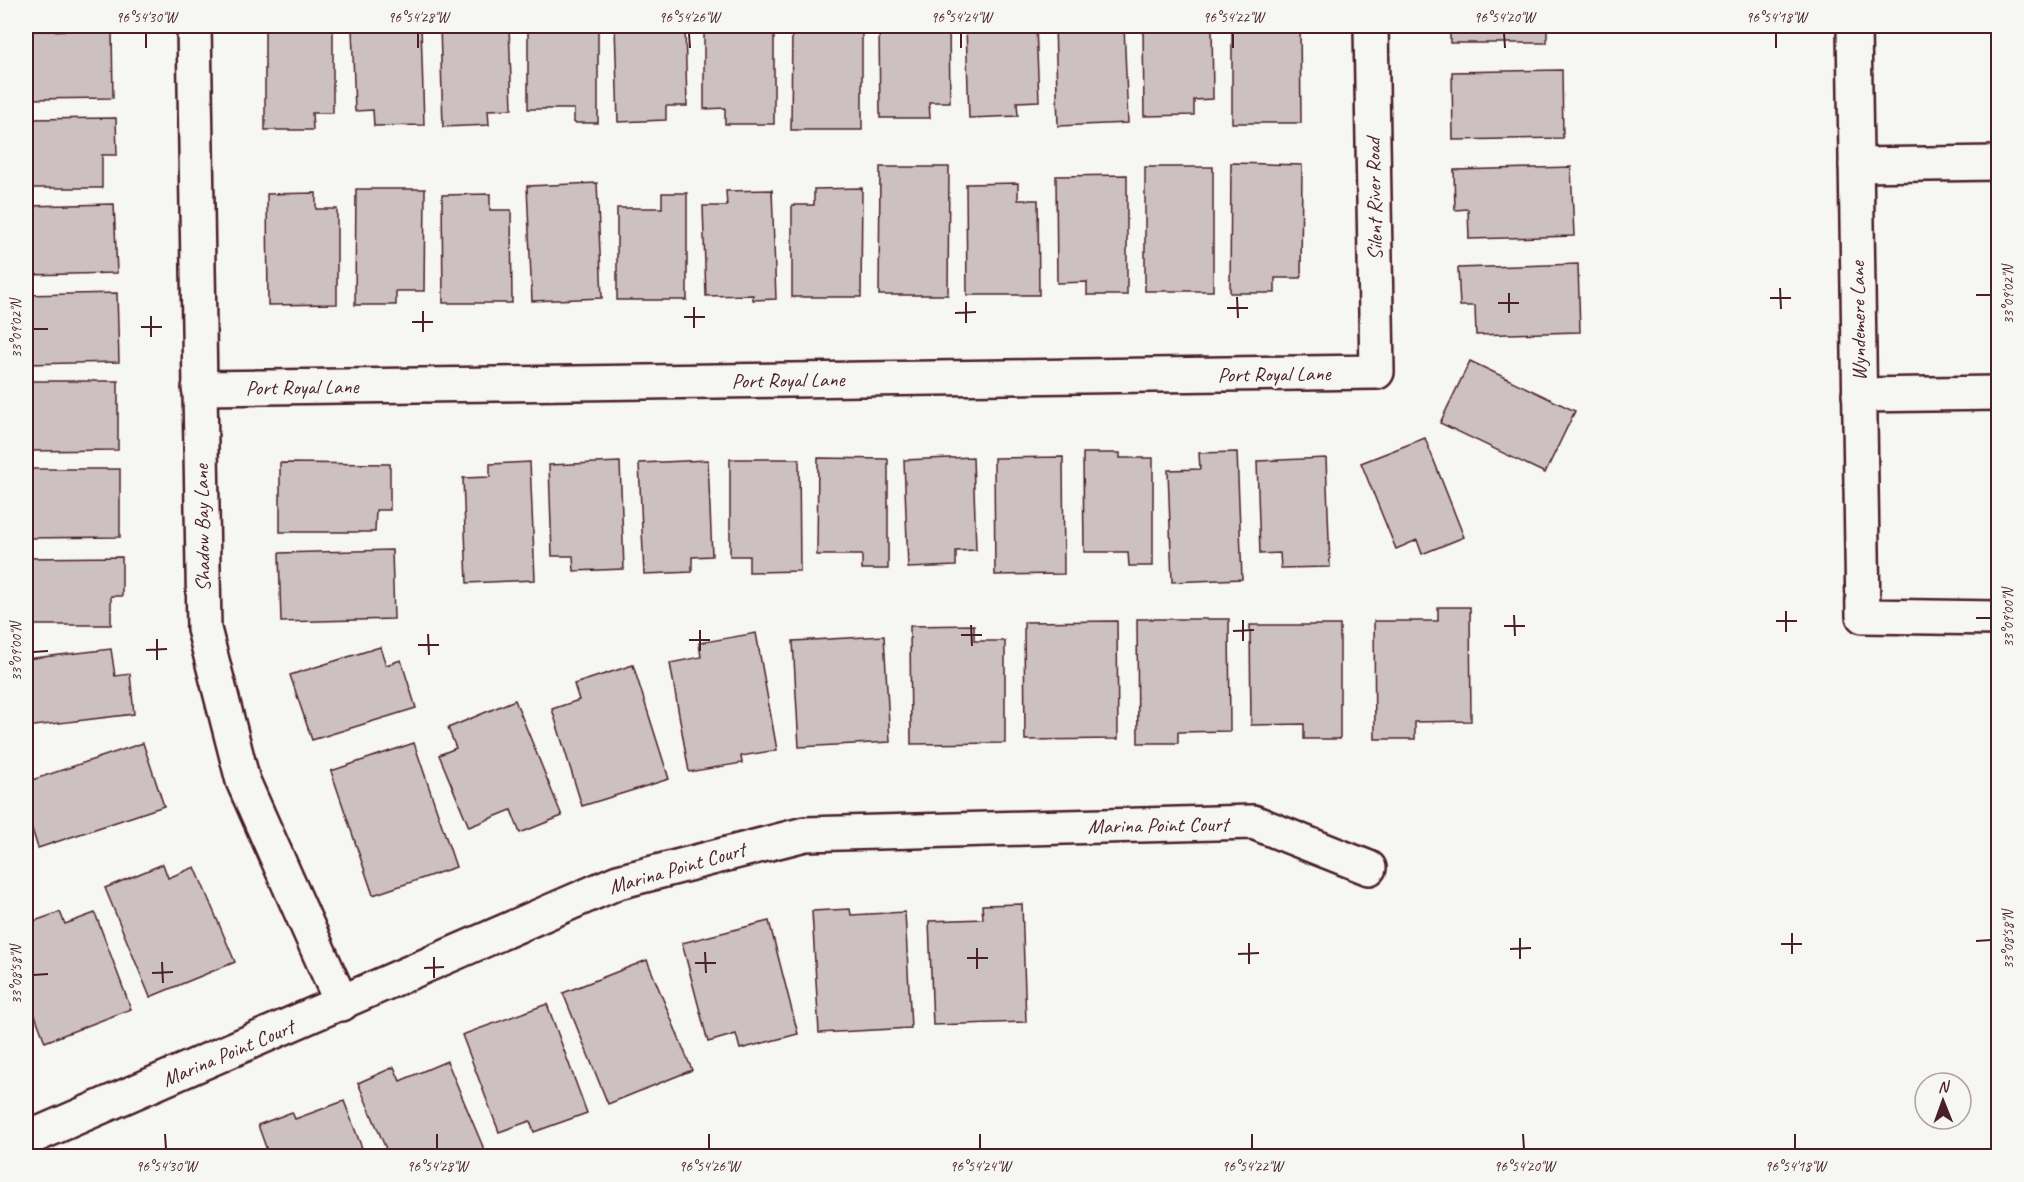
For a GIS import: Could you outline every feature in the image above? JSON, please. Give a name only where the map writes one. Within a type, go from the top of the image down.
[{"type":"street","name":"Shadow Bay Lane","points":[[194,26],[204,629],[243,781],[342,1004]]},
{"type":"street","name":"Silent River Road","points":[[1371,26],[1377,372]]},
{"type":"street","name":"Wyndemere Lane","points":[[1854,26],[1863,616],[1998,618]]},
{"type":"street","points":[[1856,165],[1998,163]]},
{"type":"street","name":"Port Royal Lane","points":[[199,388],[1377,372]]},
{"type":"street","points":[[1860,395],[1998,393]]},
{"type":"street","name":"Marina Point Court","points":[[26,1137],[36,1135],[342,1004],[618,882],[805,834],[1253,822],[1368,868]]},
{"type":"building","points":[[265,26],[333,26],[333,113],[312,113],[313,130],[265,130]]},
{"type":"building","points":[[352,26],[421,26],[424,125],[374,126],[373,110],[355,111]]},
{"type":"building","points":[[440,26],[509,26],[512,109],[488,110],[489,125],[443,127]]},
{"type":"building","points":[[528,26],[598,26],[598,123],[574,123],[574,109],[528,109]]},
{"type":"building","points":[[615,26],[685,26],[687,106],[666,106],[666,120],[618,122]]},
{"type":"building","points":[[704,26],[774,26],[774,124],[725,124],[725,108],[704,109]]},
{"type":"building","points":[[792,26],[862,26],[862,130],[791,130]]},
{"type":"building","points":[[879,26],[949,26],[950,102],[929,102],[930,118],[880,118]]},
{"type":"building","points":[[966,26],[1036,26],[1039,101],[1017,102],[1018,116],[969,118]]},
{"type":"building","points":[[1055,26],[1124,26],[1128,123],[1058,126]]},
{"type":"building","points":[[1143,26],[1212,26],[1213,99],[1194,100],[1194,115],[1144,116]]},
{"type":"building","points":[[1232,26],[1300,26],[1301,123],[1232,123]]},
{"type":"building","points":[[1450,26],[1547,26],[1547,43],[1450,43]]},
{"type":"building","points":[[112,30],[113,98],[26,99],[26,31]]},
{"type":"building","points":[[1562,70],[1563,138],[1453,140],[1452,72]]},
{"type":"building","points":[[116,118],[117,155],[102,155],[102,188],[26,188],[26,119]]},
{"type":"building","points":[[1231,163],[1302,165],[1301,278],[1275,278],[1275,293],[1230,293]]},
{"type":"building","points":[[880,167],[949,167],[948,295],[879,295]]},
{"type":"building","points":[[1145,167],[1213,167],[1213,291],[1145,291]]},
{"type":"building","points":[[1571,167],[1574,236],[1469,239],[1468,209],[1455,210],[1454,170]]},
{"type":"building","points":[[1127,175],[1127,295],[1087,295],[1087,282],[1057,283],[1056,176]]},
{"type":"building","points":[[597,183],[602,298],[532,301],[527,186]]},
{"type":"building","points":[[1018,183],[1018,200],[1038,200],[1039,295],[967,295],[966,184]]},
{"type":"building","points":[[862,188],[861,297],[792,297],[792,205],[814,205],[814,189]]},
{"type":"building","points":[[356,189],[425,189],[424,291],[396,291],[396,305],[355,305]]},
{"type":"building","points":[[772,190],[776,299],[753,300],[753,295],[706,296],[703,206],[727,206],[726,191]]},
{"type":"building","points":[[316,193],[316,209],[337,209],[337,304],[268,305],[267,194]]},
{"type":"building","points":[[662,193],[687,193],[687,300],[617,300],[617,208],[662,208]]},
{"type":"building","points":[[490,194],[490,210],[511,210],[512,303],[443,303],[442,195]]},
{"type":"building","points":[[114,204],[117,273],[26,275],[26,206]]},
{"type":"building","points":[[1578,264],[1580,332],[1476,335],[1475,306],[1460,306],[1458,268]]},
{"type":"building","points":[[117,293],[119,362],[26,364],[26,295]]},
{"type":"building","points":[[1470,361],[1575,411],[1545,473],[1440,423]]},
{"type":"building","points":[[26,381],[118,381],[118,450],[26,451]]},
{"type":"building","points":[[1425,438],[1464,537],[1422,554],[1417,540],[1396,549],[1361,463]]},
{"type":"building","points":[[1237,452],[1242,579],[1172,582],[1168,470],[1200,469],[1199,453]]},
{"type":"building","points":[[1083,453],[1120,453],[1120,458],[1153,458],[1153,566],[1129,566],[1128,552],[1084,552]]},
{"type":"building","points":[[973,457],[976,550],[956,551],[956,566],[908,568],[904,460]]},
{"type":"building","points":[[1063,457],[1064,574],[995,575],[994,458]]},
{"type":"building","points":[[818,458],[888,459],[888,569],[862,569],[862,555],[817,555]]},
{"type":"building","points":[[1326,458],[1330,567],[1281,568],[1280,553],[1260,554],[1257,461]]},
{"type":"building","points":[[730,459],[799,459],[800,571],[749,572],[749,556],[730,556]]},
{"type":"building","points":[[708,460],[712,556],[692,557],[692,572],[644,574],[639,463]]},
{"type":"building","points":[[530,462],[535,580],[467,583],[463,478],[490,477],[490,464]]},
{"type":"building","points":[[620,462],[624,569],[574,571],[573,556],[552,556],[549,465]]},
{"type":"building","points":[[280,463],[390,464],[390,510],[376,510],[375,532],[280,532]]},
{"type":"building","points":[[26,469],[120,469],[120,537],[26,538]]},
{"type":"building","points":[[392,550],[394,619],[281,622],[279,553]]},
{"type":"building","points":[[122,557],[122,596],[111,596],[111,625],[26,625],[26,558]]},
{"type":"building","points":[[1438,607],[1470,607],[1471,721],[1415,722],[1415,739],[1375,739],[1374,621],[1438,621]]},
{"type":"building","points":[[1137,619],[1229,619],[1230,731],[1178,732],[1178,743],[1138,743]]},
{"type":"building","points":[[1117,621],[1118,739],[1025,740],[1024,622]]},
{"type":"building","points":[[974,625],[974,641],[1005,641],[1005,743],[911,744],[910,626]]},
{"type":"building","points":[[1250,625],[1340,625],[1340,739],[1304,739],[1304,724],[1251,725]]},
{"type":"building","points":[[756,633],[777,750],[741,756],[742,763],[689,772],[670,663],[701,657],[699,643]]},
{"type":"building","points":[[884,636],[890,742],[799,747],[793,641]]},
{"type":"building","points":[[380,647],[386,665],[401,660],[416,708],[312,740],[290,675]]},
{"type":"building","points":[[111,649],[115,676],[130,674],[134,714],[26,727],[26,659]]},
{"type":"building","points":[[633,665],[669,779],[582,806],[552,709],[579,700],[574,684]]},
{"type":"building","points":[[515,700],[562,816],[520,833],[511,810],[469,827],[439,755],[456,748],[448,728]]},
{"type":"building","points":[[143,743],[164,806],[38,848],[26,810],[26,782]]},
{"type":"building","points":[[414,743],[456,867],[373,895],[331,771]]},
{"type":"building","points":[[163,864],[168,878],[195,867],[235,962],[150,997],[105,888]]},
{"type":"building","points":[[1022,904],[1026,1022],[933,1025],[929,921],[983,919],[982,905]]},
{"type":"building","points":[[850,909],[851,915],[905,912],[911,1028],[819,1033],[812,911]]},
{"type":"building","points":[[60,912],[65,924],[95,913],[131,1009],[45,1042],[26,991],[26,924]]},
{"type":"building","points":[[769,921],[798,1034],[740,1049],[736,1034],[708,1042],[682,943]]},
{"type":"building","points":[[647,960],[692,1070],[608,1104],[563,993]]},
{"type":"building","points":[[547,1004],[587,1113],[534,1132],[530,1121],[499,1132],[462,1035]]},
{"type":"building","points":[[447,1061],[486,1154],[478,1156],[389,1156],[358,1083],[394,1067],[400,1081]]},
{"type":"building","points":[[344,1101],[365,1156],[269,1156],[258,1125],[292,1112],[295,1119]]}]
